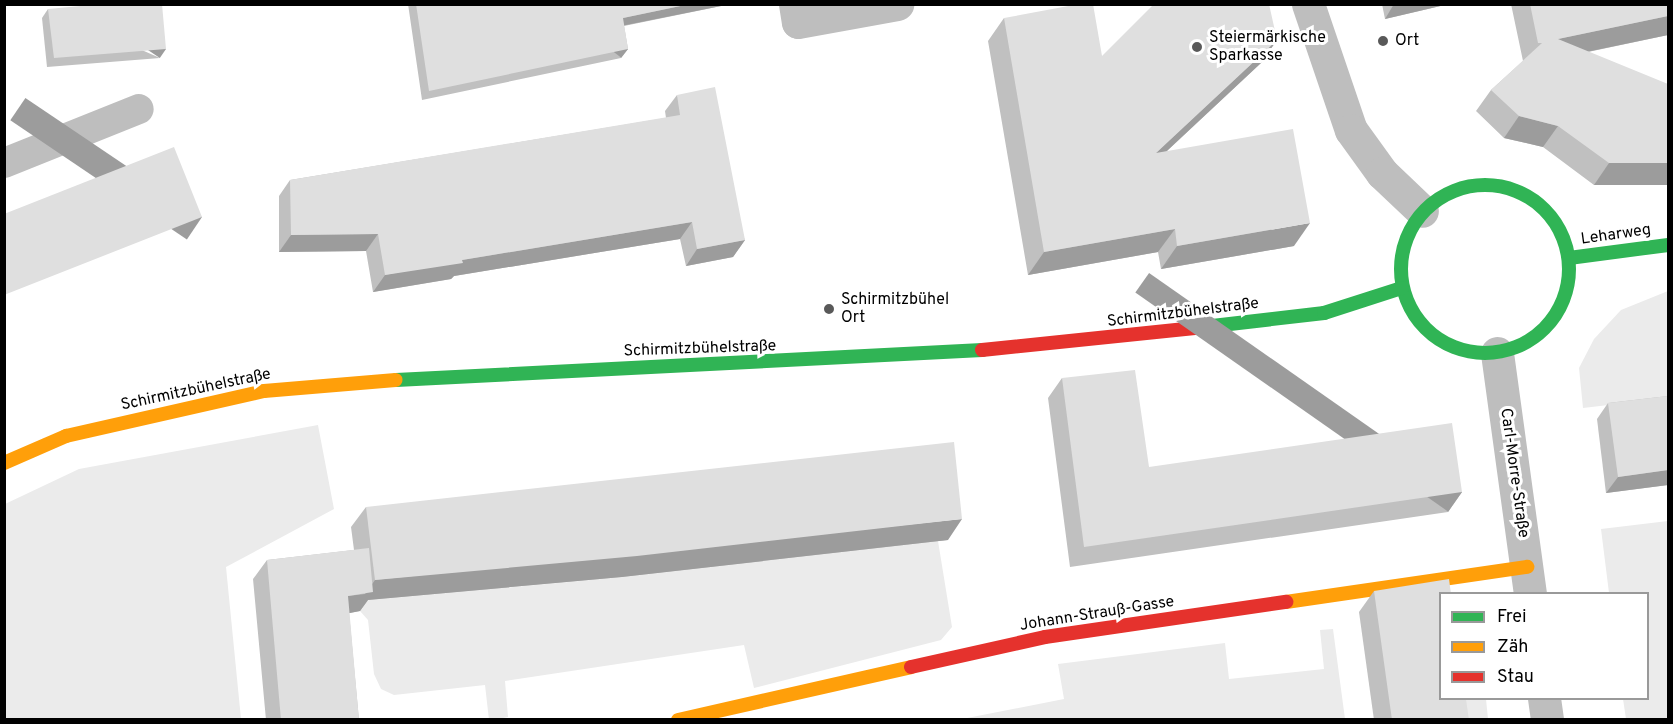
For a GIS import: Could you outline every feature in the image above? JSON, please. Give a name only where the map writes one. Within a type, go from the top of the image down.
[{"type":"main road","points":[[1497,185],[1523,193],[1545,209],[1561,232],[1569,258],[1568,284],[1559,309],[1544,330],[1522,345],[1497,353],[1472,353],[1448,346],[1416,318],[1402,288],[1400,261],[1407,234],[1422,211],[1444,195],[1470,186],[1497,185]]},
{"type":"main road","name":"Leharweg","points":[[1569,258],[1668,245]]},
{"type":"main road","name":"Schirmitzbühelstraße","points":[[4,463],[66,436],[264,391],[416,378],[837,360],[1038,346],[1324,313],[1402,288]]},
{"type":"main road","name":"Johann-Strauß-Gasse","points":[[678,720],[1045,638],[1528,580]]},
{"type":"street","points":[[795,4],[798,22],[897,4]]},
{"type":"street","points":[[1308,4],[1351,130],[1382,173],[1422,211]]},
{"type":"street","name":"Carl-Morre-Straße","points":[[1497,353],[1528,580]]},
{"type":"street","points":[[1544,700],[1547,720]]},
{"type":"lane","points":[[4,163],[139,109]]},
{"type":"shaded area","points":[[1668,291],[1668,398],[1583,408],[1579,368],[1594,339],[1621,310]]},
{"type":"shaded area","points":[[318,425],[334,509],[226,567],[241,719],[5,719],[5,504],[79,469]]},
{"type":"shaded area","points":[[1668,521],[1668,719],[1626,719],[1623,700],[1649,700],[1649,592],[1609,592],[1601,529]]},
{"type":"shaded area","points":[[938,541],[952,627],[941,640],[754,688],[744,645],[505,681],[508,717],[489,720],[485,685],[394,695],[381,689],[374,674],[368,620],[360,611],[359,601],[623,577]]},
{"type":"shaded area","points":[[1333,629],[1345,719],[962,719],[1064,699],[1058,664],[1225,643],[1229,679],[1324,669],[1320,630]]},
{"type":"shaded area","points":[[1455,700],[1486,700],[1488,719],[1458,719]]},
{"type":"building","points":[[102,4],[162,4],[166,49],[54,58],[48,9]]},
{"type":"building","points":[[416,4],[690,4],[623,18],[628,49],[429,91]]},
{"type":"building","points":[[1079,4],[1093,4],[1102,56],[1154,4],[1269,4],[1277,40],[1156,153],[1293,129],[1310,223],[1177,246],[1175,229],[1044,252],[1004,18]]},
{"type":"building","points":[[1530,4],[1668,4],[1668,16],[1558,39],[1668,84],[1668,163],[1609,163],[1558,126],[1519,116],[1491,90],[1542,43],[1538,43]]},
{"type":"building","points":[[715,87],[745,240],[697,249],[692,222],[385,275],[378,234],[291,235],[290,180],[680,115],[677,95]]},
{"type":"building","points":[[174,147],[202,217],[4,295],[4,214]]},
{"type":"building","points":[[1135,370],[1149,467],[1452,423],[1462,492],[1084,547],[1062,378]]},
{"type":"building","points":[[1668,396],[1668,470],[1618,477],[1608,403]]},
{"type":"building","points":[[954,442],[962,519],[637,556],[375,580],[366,507]]},
{"type":"building","points":[[369,548],[373,592],[348,596],[359,720],[281,720],[267,560]]},
{"type":"building","points":[[1449,579],[1451,592],[1439,592],[1439,700],[1466,700],[1469,720],[1392,720],[1374,591]]},
{"type":"traffic: fast","points":[[1485,185],[1501,186],[1517,191],[1545,209],[1563,237],[1568,253],[1569,269],[1568,285],[1563,301],[1545,329],[1517,347],[1501,352],[1485,353],[1469,352],[1453,347],[1425,329],[1407,301],[1402,285],[1401,269],[1402,253],[1407,237],[1425,209],[1453,191],[1469,186],[1485,185]]},
{"type":"traffic: fast","points":[[1569,258],[1668,245]]},
{"type":"traffic: fast","points":[[1195,328],[1324,313],[1402,288]]},
{"type":"traffic: fast","points":[[396,380],[982,350]]},
{"type":"traffic: slow","points":[[4,463],[66,436],[264,391],[396,380]]},
{"type":"traffic: slow","points":[[1286,602],[1527,567]]},
{"type":"traffic: slow","points":[[678,720],[911,667]]},
{"type":"traffic: jam","points":[[982,350],[1195,328]]},
{"type":"traffic: jam","points":[[911,667],[1045,637],[1286,602]]},
{"type":"place","name":"Ort","points":[[1383,41]]},
{"type":"place","name":"Steiermärkische Sparkasse","points":[[1197,47]]},
{"type":"place","name":"Schirmitzbühel Ort","points":[[829,309]]}]
